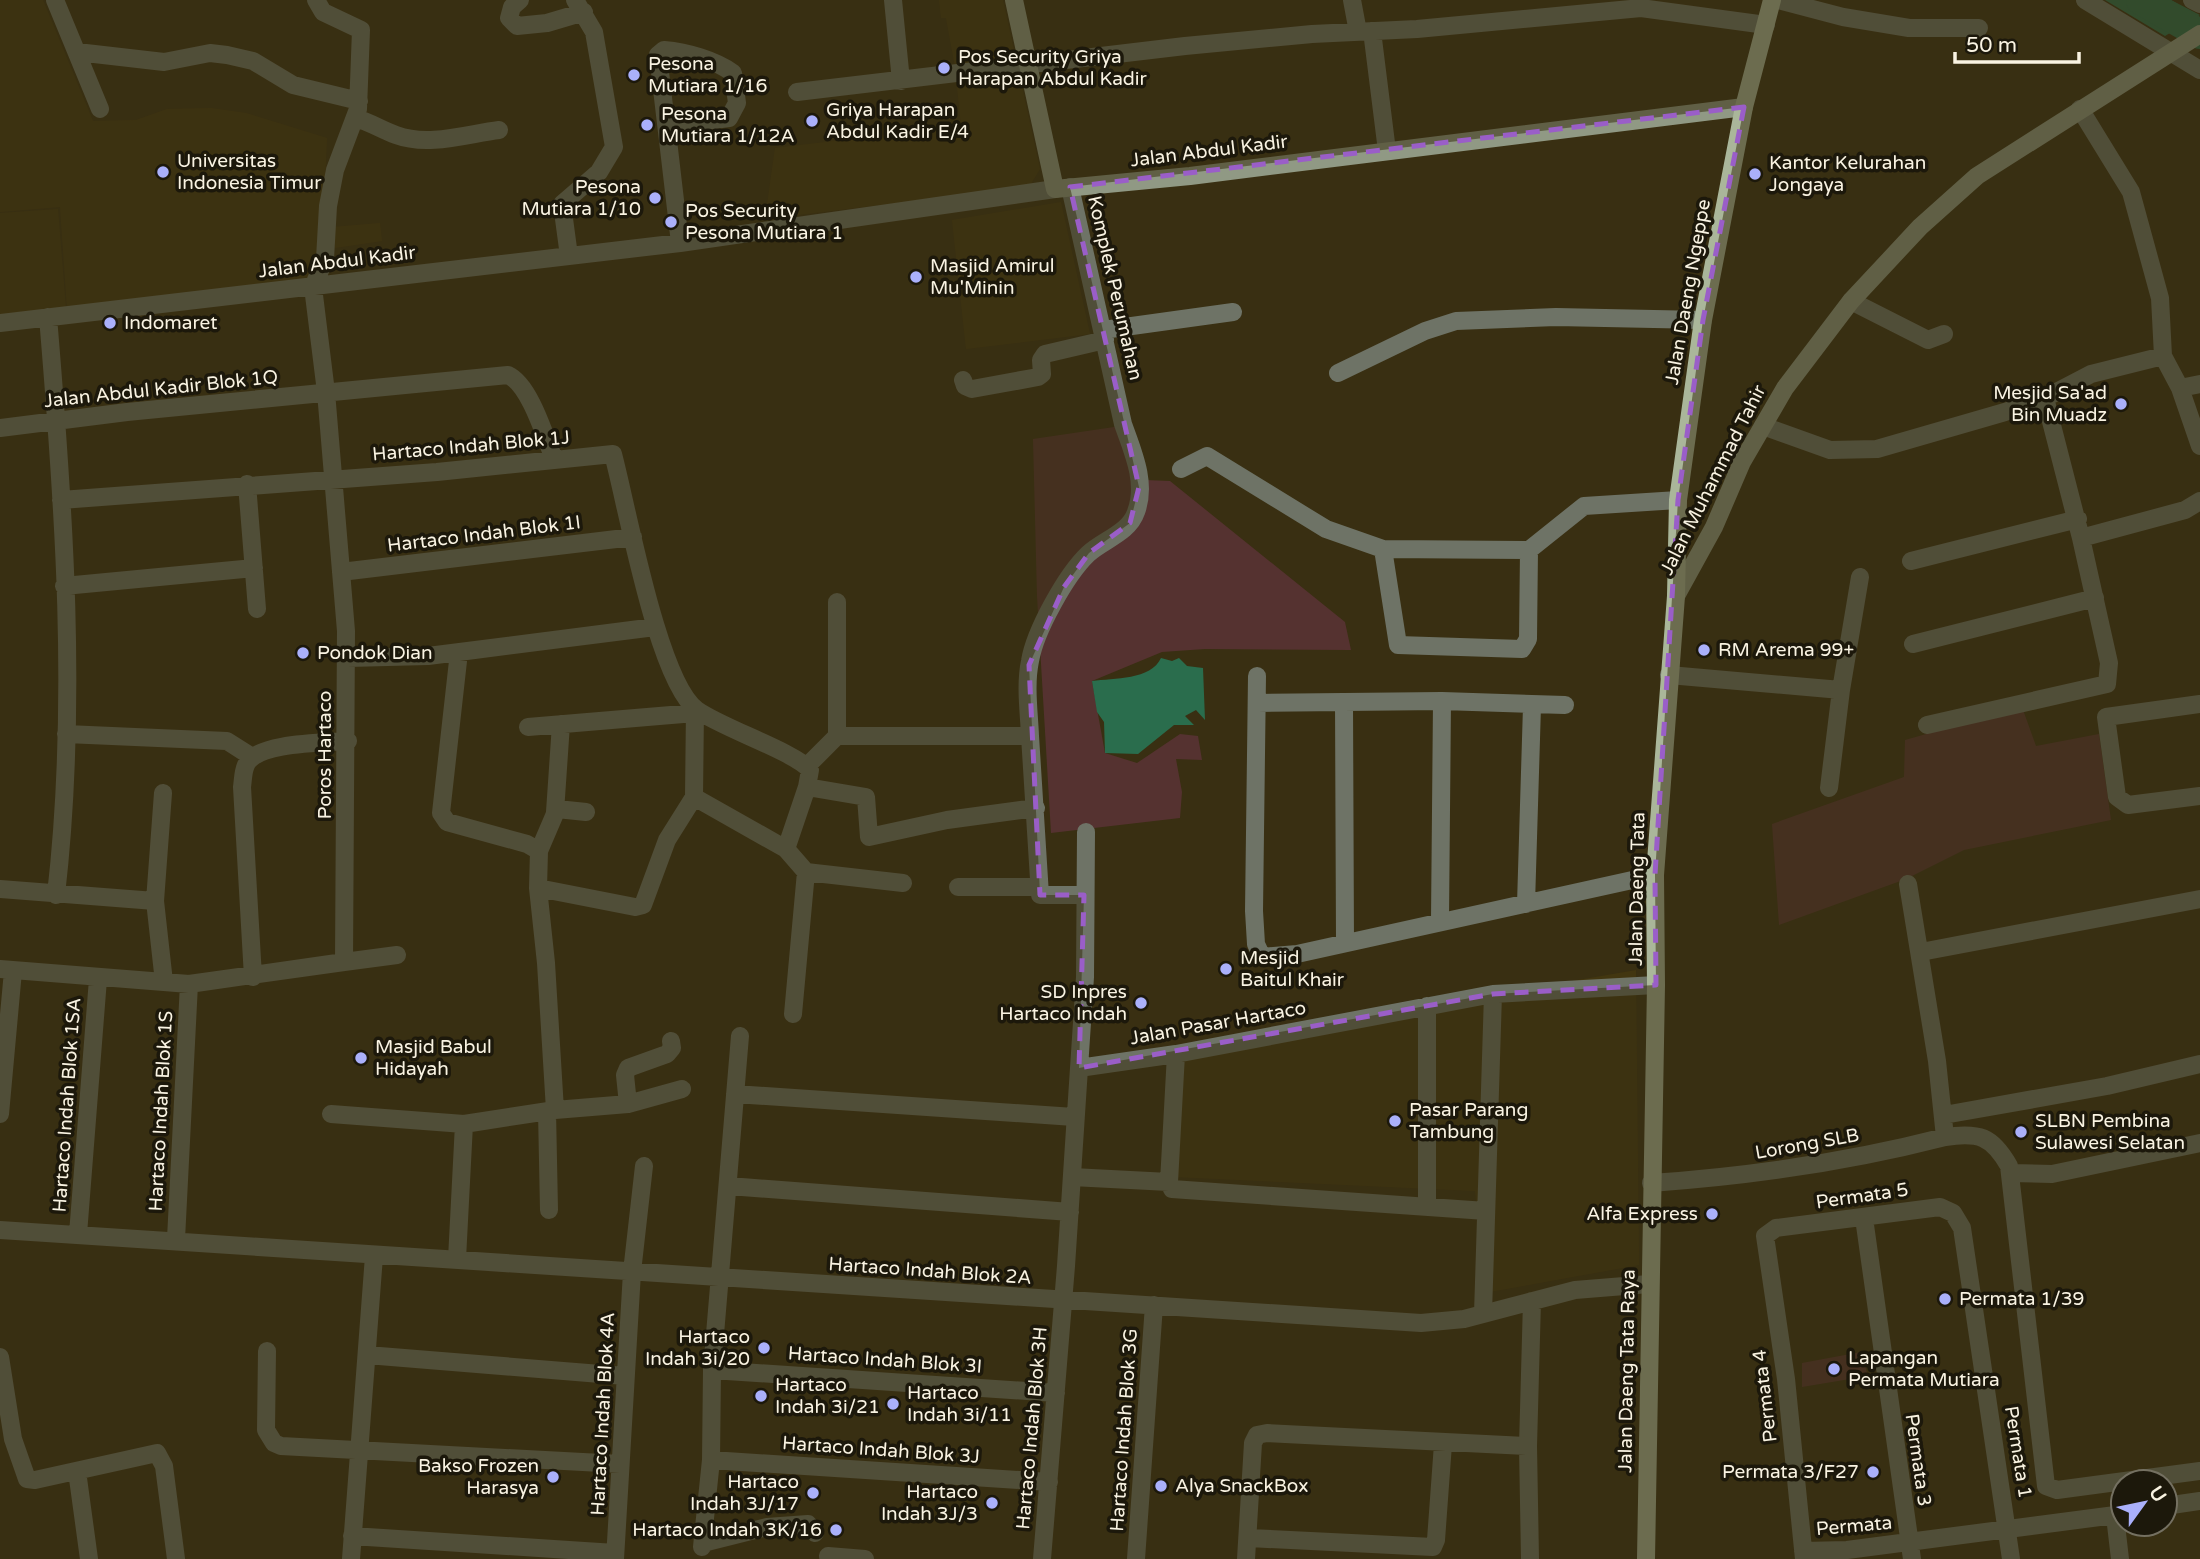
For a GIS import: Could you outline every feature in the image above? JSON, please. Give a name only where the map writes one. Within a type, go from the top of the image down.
[{"type":"main road","points":[[1014,0],[1028,66],[1062,188]]},
{"type":"main road","name":"Jalan Daeng Ngeppe","points":[[1676,596],[1678,500],[1703,320],[1744,107],[1772,0]]},
{"type":"main road","name":"Jalan Muhammad Tahir","points":[[1676,596],[1713,527],[1742,462],[1785,388],[1851,301],[1952,197],[1978,176],[2185,43]]},
{"type":"main road","name":"Jalan Abdul Kadir","points":[[1062,188],[1190,177],[1744,107]]},
{"type":"main road","name":"Jalan Daeng Tata","points":[[1651,1183],[1656,985],[1655,875],[1676,596]]},
{"type":"main road","name":"Jalan Daeng Tata Raya","points":[[1646,1559],[1651,1183]]},
{"type":"street","points":[[55,0],[100,109]]},
{"type":"street","points":[[313,288],[325,259],[328,206],[335,170],[357,109],[361,30],[323,12],[316,0]]},
{"type":"street","points":[[520,0],[512,7],[509,18],[517,26],[547,23],[579,6],[594,32],[614,147],[599,172],[562,204],[569,256]]},
{"type":"street","points":[[893,0],[901,81]]},
{"type":"street","points":[[1352,0],[1365,32],[1387,151]]},
{"type":"street","points":[[1777,0],[1843,17],[1909,28],[1979,28]]},
{"type":"street","points":[[2085,0],[2185,43],[2200,70]]},
{"type":"street","points":[[2192,0],[2200,4]]},
{"type":"street","points":[[803,92],[1185,46],[1641,8],[1766,25]]},
{"type":"street","points":[[667,125],[729,118],[737,103],[733,73],[707,60],[671,50],[661,52],[657,66],[667,125],[680,243]]},
{"type":"street","points":[[77,52],[164,62],[210,53],[227,55],[253,61],[293,85],[357,109],[395,135],[449,139],[499,130]]},
{"type":"street","points":[[2080,109],[2131,192],[2160,298],[2163,356],[2180,388],[2200,446]]},
{"type":"street","name":"Jalan Abdul Kadir","points":[[0,323],[680,243],[1062,188]]},
{"type":"street","name":"Komplek Perumahan","points":[[1039,887],[1030,736],[1029,665],[1044,624],[1084,559],[1130,523],[1137,510],[1139,487],[1135,453],[1123,424],[1120,399],[1104,335],[1062,188]]},
{"type":"street","name":"Poros Hartaco","points":[[313,288],[326,392],[347,658],[344,962]]},
{"type":"street","points":[[1851,301],[1928,340],[1944,334]]},
{"type":"street","points":[[963,380],[967,388],[972,389],[1038,377],[1042,374],[1041,360],[1045,354],[1104,335],[1233,312]]},
{"type":"street","points":[[48,317],[57,421],[64,586],[64,828],[56,895]]},
{"type":"street","points":[[1338,373],[1425,331],[1456,321],[1556,317],[1703,320]]},
{"type":"street","points":[[1763,426],[1819,447],[1858,451],[1906,443],[2045,398],[2091,374],[2163,356]]},
{"type":"street","name":"Jalan Abdul Kadir Blok 1Q","points":[[0,428],[508,375],[519,383],[529,400],[554,459]]},
{"type":"street","points":[[2180,388],[2200,384]]},
{"type":"street","points":[[1927,725],[2107,684],[2109,663],[2078,519],[2045,398]]},
{"type":"street","name":"Hartaco Indah Blok 1J","points":[[61,500],[247,484],[437,472],[613,454],[633,537]]},
{"type":"street","points":[[1181,469],[1207,456],[1326,529],[1383,549],[1529,550],[1584,506],[1678,500]]},
{"type":"street","points":[[247,484],[257,609]]},
{"type":"street","points":[[2081,538],[2185,510],[2200,501]]},
{"type":"street","points":[[1911,561],[2078,519]]},
{"type":"street","points":[[633,537],[655,627],[678,686],[695,711],[807,766],[810,774],[807,787],[786,849]]},
{"type":"street","name":"Hartaco Indah Blok 1I","points":[[341,572],[633,537]]},
{"type":"street","points":[[1383,549],[1398,645],[1522,649],[1528,639],[1529,550]]},
{"type":"street","points":[[64,586],[254,568]]},
{"type":"street","points":[[1829,788],[1841,690],[1860,577]]},
{"type":"street","points":[[1913,644],[2095,598]]},
{"type":"street","points":[[837,602],[837,736]]},
{"type":"street","points":[[347,658],[459,652],[655,627]]},
{"type":"street","points":[[459,652],[453,732],[441,802],[443,818],[447,822],[527,844],[539,851]]},
{"type":"street","points":[[1668,675],[1841,690]]},
{"type":"street","points":[[1257,676],[1256,944],[1262,957],[1274,958],[1655,875]]},
{"type":"street","points":[[1258,703],[1442,701],[1565,705]]},
{"type":"street","points":[[1440,920],[1442,701]]},
{"type":"street","points":[[1344,702],[1345,942]]},
{"type":"street","points":[[2200,704],[2106,717],[2117,797],[2120,801],[2128,805],[2200,796]]},
{"type":"street","points":[[1526,904],[1532,706]]},
{"type":"street","points":[[528,727],[695,711]]},
{"type":"street","points":[[537,888],[635,906],[643,905],[667,840],[694,797],[695,711]]},
{"type":"street","points":[[549,1210],[551,1110],[547,963],[537,888],[539,851],[555,811],[561,724]]},
{"type":"street","points":[[66,734],[227,741],[252,757]]},
{"type":"street","points":[[807,766],[837,736],[1030,736]]},
{"type":"street","points":[[253,977],[242,787],[246,764],[252,757],[273,748],[348,741]]},
{"type":"street","points":[[807,787],[866,797],[869,837],[947,820],[1035,808]]},
{"type":"street","points":[[163,793],[155,901],[164,982]]},
{"type":"street","points":[[694,797],[786,849],[806,872],[903,883]]},
{"type":"street","points":[[555,811],[561,808],[586,812]]},
{"type":"street","name":"Hartaco Indah Blok 3H","points":[[1042,1559],[1070,1212],[1085,977],[1086,832]]},
{"type":"street","points":[[793,1014],[806,872]]},
{"type":"street","points":[[1908,884],[1921,952],[1945,1138]]},
{"type":"street","points":[[958,887],[1039,887],[1040,895],[1085,895]]},
{"type":"street","points":[[0,889],[155,901]]},
{"type":"street","points":[[1921,952],[2200,899]]},
{"type":"street","points":[[0,1114],[7,970],[189,985],[397,955]]},
{"type":"street","name":"Hartaco Indah Blok 1SA","points":[[78,1234],[98,979]]},
{"type":"street","name":"Hartaco Indah Blok 1S","points":[[176,1240],[189,985]]},
{"type":"street","name":"Jalan Pasar Hartaco","points":[[1079,1065],[1176,1054],[1493,994],[1656,985]]},
{"type":"street","points":[[1483,1314],[1493,994]]},
{"type":"street","points":[[1427,1006],[1427,1207]]},
{"type":"street","points":[[740,1036],[722,1278],[712,1370],[710,1460],[703,1545],[787,1523],[808,1524],[815,1533]]},
{"type":"street","points":[[628,1104],[625,1075],[628,1068],[667,1054],[672,1048],[671,1041]]},
{"type":"street","points":[[1176,1054],[1169,1182],[1174,1189],[1486,1211]]},
{"type":"street","points":[[1944,1115],[2107,1086],[2200,1064]]},
{"type":"street","points":[[331,1114],[464,1124],[551,1110],[628,1104],[682,1089]]},
{"type":"street","points":[[735,1094],[1074,1117]]},
{"type":"street","points":[[457,1259],[464,1124]]},
{"type":"street","name":"Lorong SLB","points":[[1651,1183],[1724,1178],[1806,1167],[1975,1134],[1988,1139],[2001,1152],[2010,1173]]},
{"type":"street","points":[[2200,1143],[2052,1174],[2010,1173],[2046,1486],[2057,1490],[2200,1471]]},
{"type":"street","name":"Hartaco Indah Blok 4A","points":[[615,1556],[632,1272],[644,1166]]},
{"type":"street","points":[[1072,1177],[1169,1182]]},
{"type":"street","points":[[729,1186],[1070,1212]]},
{"type":"street","name":"Permata 5","points":[[1765,1242],[1768,1233],[1776,1228],[1940,1207],[1953,1213],[1962,1228]]},
{"type":"street","name":"Permata 3","points":[[1864,1217],[1910,1550]]},
{"type":"street","name":"Permata 1","points":[[1962,1228],[2011,1559]]},
{"type":"street","name":"Hartaco Indah Blok 2A","points":[[0,1230],[1421,1323],[1444,1322],[1483,1314],[1594,1287],[1649,1284]]},
{"type":"street","name":"Permata 4","points":[[1765,1242],[1786,1379],[1803,1552]]},
{"type":"street","points":[[351,1559],[374,1256]]},
{"type":"street","points":[[1530,1559],[1528,1446],[1532,1301]]},
{"type":"street","name":"Hartaco Indah Blok 3G","points":[[1136,1559],[1154,1305]]},
{"type":"street","points":[[267,1351],[266,1430],[274,1443],[309,1448],[359,1448],[620,1464]]},
{"type":"street","points":[[367,1355],[625,1376]]},
{"type":"street","points":[[0,1357],[6,1444],[26,1477],[30,1480],[154,1453],[160,1455],[176,1559]]},
{"type":"street","name":"Hartaco Indah Blok 3I","points":[[712,1370],[1056,1393]]},
{"type":"street","points":[[1245,1559],[1249,1538],[1253,1443],[1257,1436],[1267,1433],[1443,1444],[1528,1446]]},
{"type":"street","points":[[1249,1538],[1433,1547],[1436,1540],[1443,1444]]},
{"type":"street","name":"Hartaco Indah Blok 3J","points":[[710,1460],[1049,1482]]},
{"type":"street","points":[[77,1471],[89,1559]]},
{"type":"street","points":[[2179,1504],[2200,1501]]},
{"type":"street","name":"Permata","points":[[1803,1552],[1910,1550],[2008,1528],[2109,1516]]},
{"type":"street","points":[[352,1536],[615,1556]]},
{"type":"street","points":[[2120,1538],[2120,1559]]},
{"type":"street","points":[[828,1556],[865,1559]]},
{"type":"highlighted area","points":[[1744,107],[1703,320],[1678,500],[1655,875],[1656,985],[1493,994],[1079,1068],[1084,895],[1040,895],[1029,665],[1064,587],[1089,553],[1130,523],[1139,487],[1070,187]]},
{"type":"shaded area","name":"Universitas Indonesia Timur","points":[[0,0],[43,0],[93,121],[136,120],[167,109],[211,108],[246,113],[327,138],[322,257],[312,284],[67,309],[60,207],[0,212]]},
{"type":"shaded area","points":[[939,0],[1003,0],[1040,169],[1029,187],[765,219],[775,148],[961,126],[955,67],[946,18],[941,18]]},
{"type":"shaded area","points":[[2105,0],[2171,0],[2200,15],[2165,36]]},
{"type":"shaded area","points":[[1061,202],[1090,334],[966,349],[952,220]]},
{"type":"shaded area","points":[[58,209],[66,309],[0,317],[0,213]]},
{"type":"shaded area","points":[[380,223],[382,241],[335,248],[332,227]]},
{"type":"shaded area","points":[[1121,426],[1145,480],[1170,481],[1345,622],[1351,650],[1205,649],[1162,652],[1092,681],[1105,753],[1137,763],[1180,734],[1198,736],[1202,760],[1176,759],[1182,792],[1180,818],[1051,833],[1037,596],[1033,439]]},
{"type":"shaded area","points":[[1161,658],[1172,661],[1179,658],[1187,666],[1203,668],[1205,720],[1196,710],[1185,716],[1194,725],[1174,725],[1138,754],[1105,753],[1104,722],[1097,712],[1092,681],[1141,674],[1156,665]]},
{"type":"shaded area","points":[[2022,707],[2036,746],[2099,734],[2111,820],[1964,850],[1906,879],[1779,925],[1772,824],[1904,777],[1905,740]]},
{"type":"shaded area","points":[[1636,970],[1639,1265],[1484,1293],[1475,1191],[1174,1177],[1184,1048]]},
{"type":"shaded area","name":"Lapangan Permata Mutiara","points":[[1861,1352],[1868,1376],[1802,1387],[1802,1363]]},
{"type":"waterway","points":[[2141,0],[2200,34]]},
{"type":"place","name":"Pos Security Griya Harapan Abdul Kadir","points":[[944,68]]},
{"type":"place","name":"Pesona Mutiara 1/16","points":[[634,75]]},
{"type":"place","name":"Griya Harapan Abdul Kadir E/4","points":[[812,121]]},
{"type":"place","name":"Pesona Mutiara 1/12A","points":[[647,125]]},
{"type":"place","name":"Universitas Indonesia Timur","points":[[163,172]]},
{"type":"place","name":"Kantor Kelurahan Jongaya","points":[[1755,174]]},
{"type":"place","name":"Pesona Mutiara 1/10","points":[[655,198]]},
{"type":"place","name":"Pos Security Pesona Mutiara 1","points":[[671,222]]},
{"type":"place","name":"Masjid Amirul Mu'Minin","points":[[916,277]]},
{"type":"place","name":"Indomaret","points":[[110,323]]},
{"type":"place","name":"Mesjid Sa'ad Bin Muadz","points":[[2121,404]]},
{"type":"place","name":"RM Arema 99+","points":[[1704,650]]},
{"type":"place","name":"Pondok Dian","points":[[303,653]]},
{"type":"place","name":"Mesjid Baitul Khair","points":[[1226,969]]},
{"type":"place","name":"SD Inpres Hartaco Indah","points":[[1141,1003]]},
{"type":"place","name":"Masjid Babul Hidayah","points":[[361,1058]]},
{"type":"place","name":"Pasar Parang Tambung","points":[[1395,1121]]},
{"type":"place","name":"SLBN Pembina Sulawesi Selatan","points":[[2021,1132]]},
{"type":"place","name":"Alfa Express","points":[[1712,1214]]},
{"type":"place","name":"Permata 1/39","points":[[1945,1299]]},
{"type":"place","name":"Hartaco Indah 3i/20","points":[[764,1348]]},
{"type":"place","name":"Lapangan Permata Mutiara","points":[[1834,1369]]},
{"type":"place","name":"Hartaco Indah 3i/21","points":[[761,1396]]},
{"type":"place","name":"Hartaco Indah 3i/11","points":[[893,1404]]},
{"type":"place","name":"Permata 3/F27","points":[[1873,1472]]},
{"type":"place","name":"Bakso Frozen Harasya","points":[[553,1477]]},
{"type":"place","name":"Alya SnackBox","points":[[1161,1486]]},
{"type":"place","name":"Hartaco Indah 3J/17","points":[[813,1493]]},
{"type":"place","name":"Hartaco Indah 3J/3","points":[[992,1503]]},
{"type":"place","name":"Hartaco Indah 3K/16","points":[[836,1530]]}]
